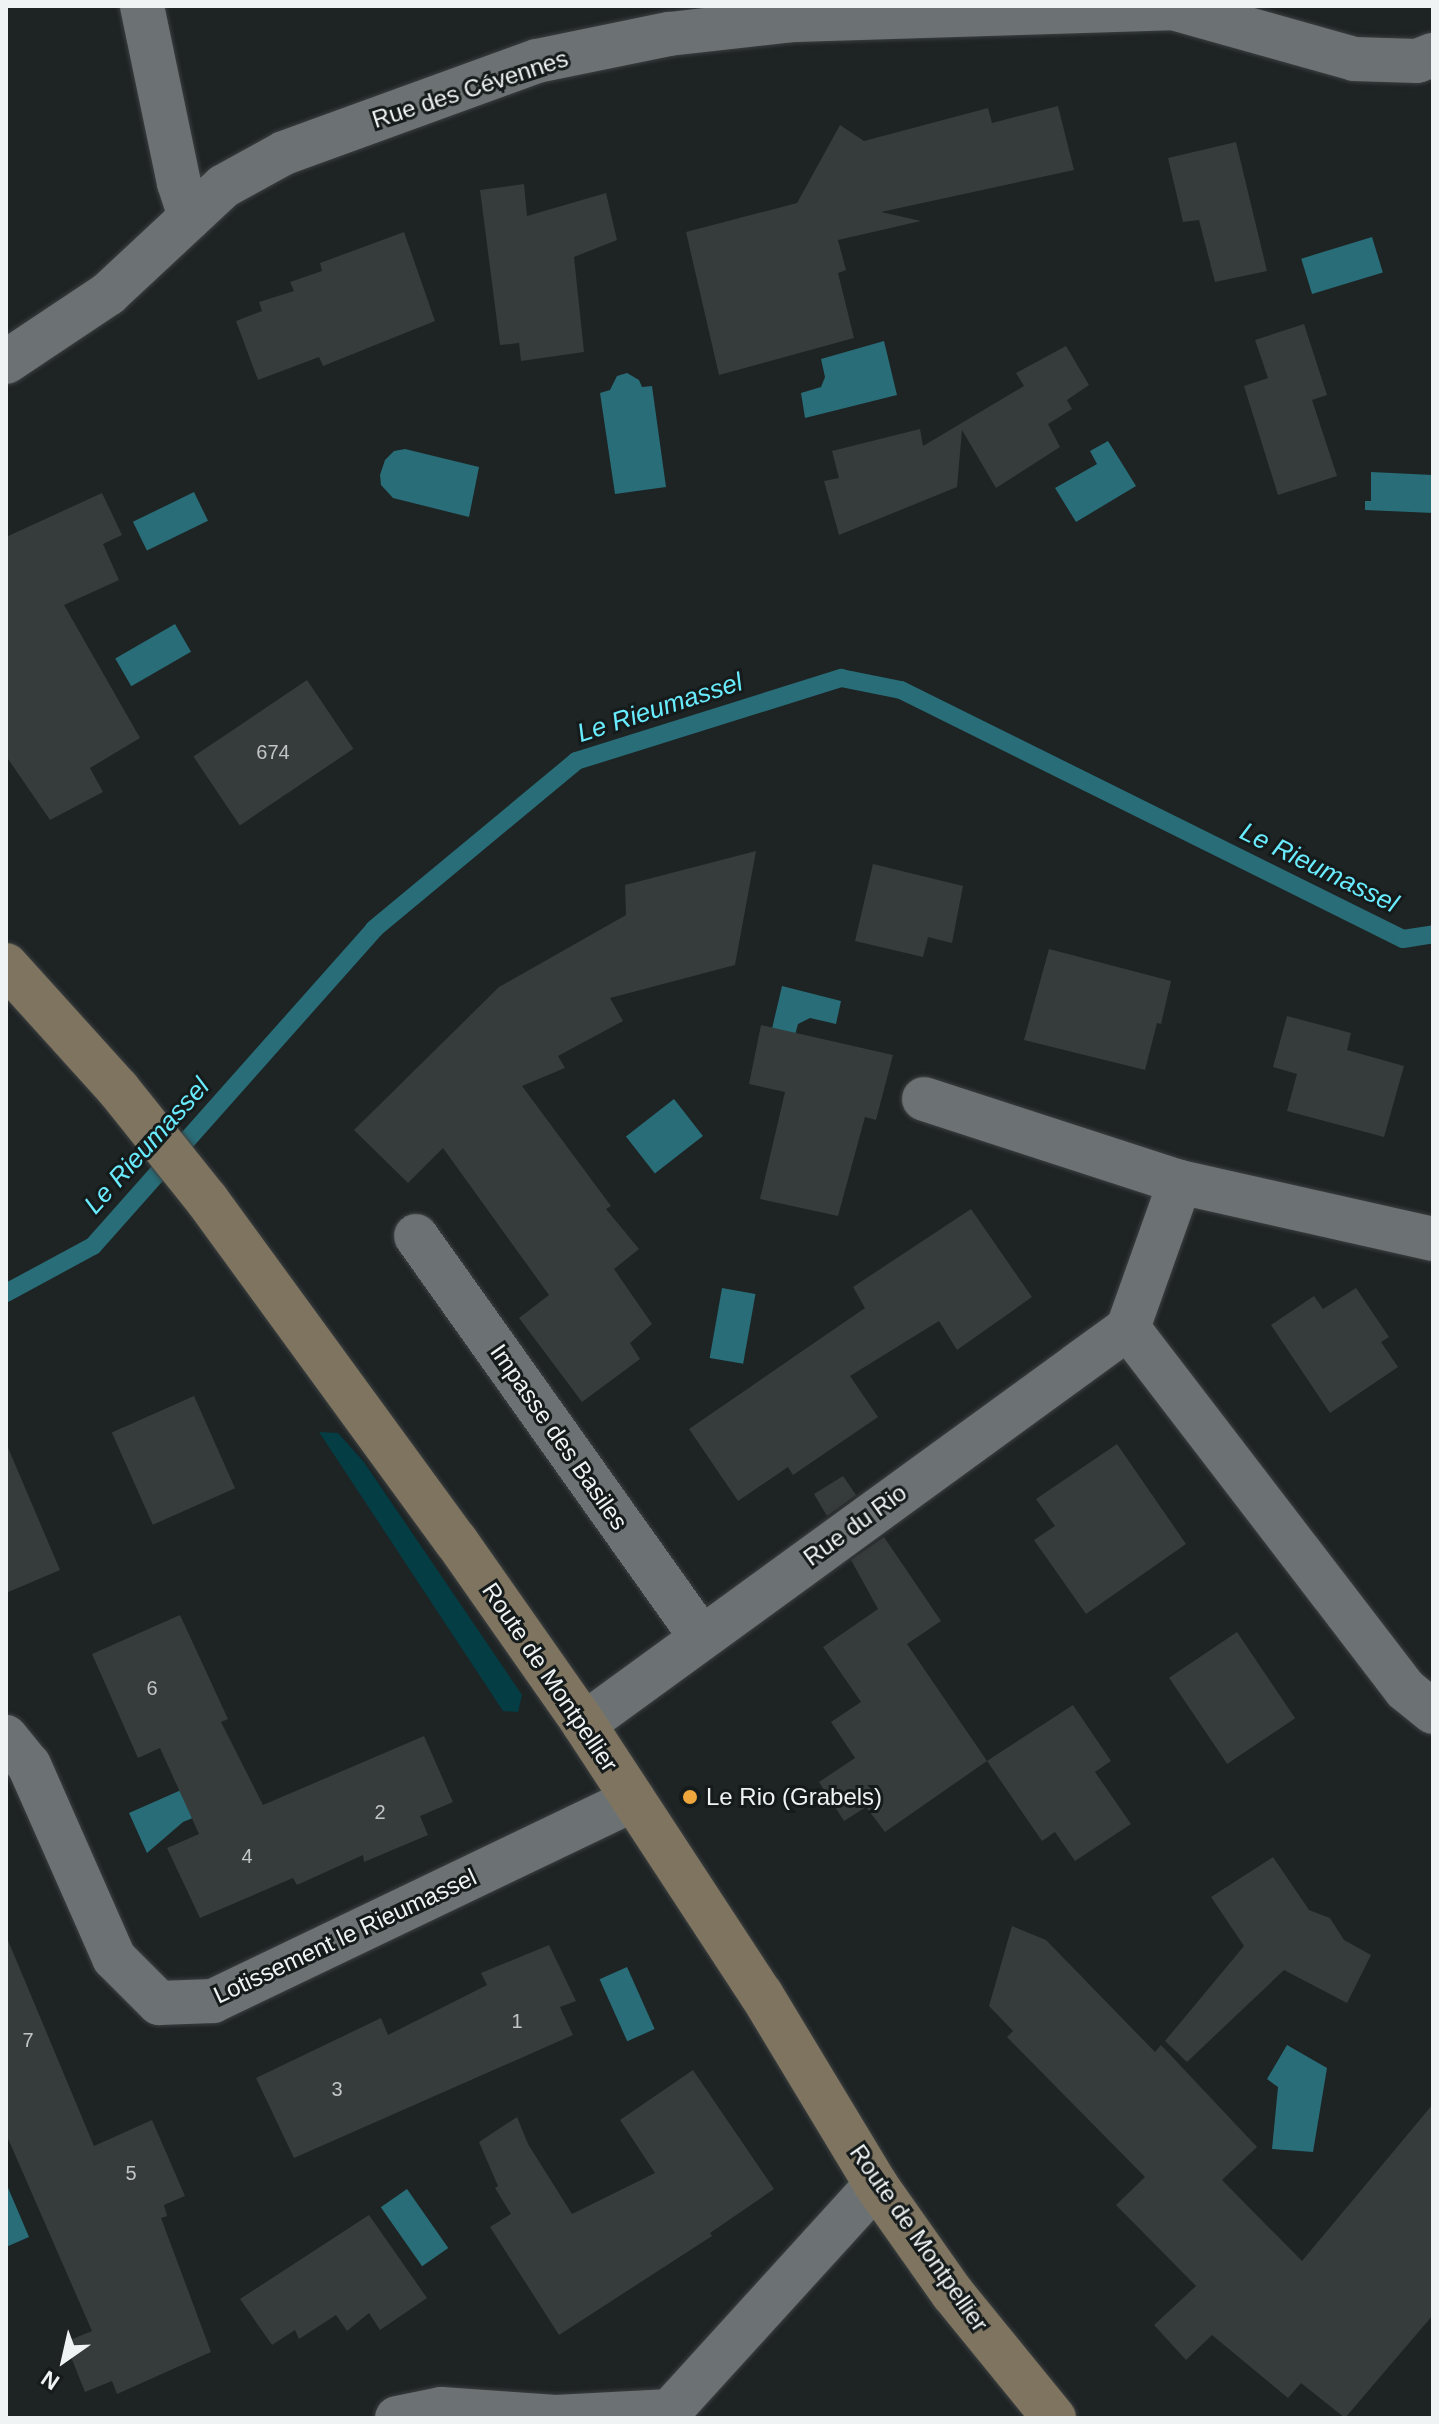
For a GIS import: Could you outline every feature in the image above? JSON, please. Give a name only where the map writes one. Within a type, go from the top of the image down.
[{"type":"street","points":[[142,6],[179,183],[190,217]]},
{"type":"street","name":"Rue des Cévennes","points":[[6,362],[108,294],[224,186],[284,153],[537,61],[669,34],[794,20],[1173,8],[1354,59],[1417,61],[1433,55]]},
{"type":"street","name":"Route de Montpellier","points":[[6,965],[118,1089],[207,1200],[456,1541],[584,1724],[802,2059],[876,2185],[1040,2413]]},
{"type":"street","points":[[924,1099],[1180,1182],[1433,1239]]},
{"type":"street","points":[[1180,1182],[1128,1328],[1406,1690],[1433,1712]]},
{"type":"street","name":"Impasse des Basiles","points":[[416,1236],[702,1638]]},
{"type":"street","name":"Rue du Rio","points":[[584,1724],[1128,1328]]},
{"type":"street","name":"Lotissement le Rieumassel","points":[[6,1737],[29,1765],[114,1958],[159,2003],[213,2001],[633,1800]]},
{"type":"street","points":[[397,2418],[441,2409],[556,2417],[670,2411],[876,2185]]},
{"type":"shaded area","points":[[1372,237],[1383,272],[1312,294],[1301,259]]},
{"type":"shaded area","points":[[884,341],[897,395],[805,418],[801,393],[821,387],[825,377],[821,359]]},
{"type":"shaded area","points":[[627,373],[639,380],[642,387],[652,386],[666,487],[615,494],[600,393],[610,390],[617,376]]},
{"type":"shaded area","points":[[1108,441],[1136,486],[1076,522],[1055,488],[1097,464],[1090,451]]},
{"type":"shaded area","points":[[405,449],[479,467],[469,517],[393,498],[381,485],[380,475],[385,460],[394,451]]},
{"type":"shaded area","points":[[1371,472],[1433,475],[1433,513],[1365,510],[1365,501],[1371,501]]},
{"type":"shaded area","points":[[194,492],[208,521],[147,551],[133,522]]},
{"type":"shaded area","points":[[175,624],[191,652],[131,686],[115,658]]},
{"type":"shaded area","points":[[782,986],[841,1001],[836,1024],[810,1018],[798,1024],[794,1039],[771,1033]]},
{"type":"shaded area","points":[[674,1099],[703,1136],[655,1174],[626,1137]]},
{"type":"shaded area","points":[[722,1288],[755,1294],[743,1364],[710,1358]]},
{"type":"shaded area","points":[[319,1432],[338,1433],[364,1462],[522,1695],[518,1712],[503,1711]]},
{"type":"shaded area","points":[[197,1783],[210,1811],[183,1822],[147,1853],[129,1813]]},
{"type":"shaded area","points":[[627,1967],[655,2029],[627,2041],[600,1979]]},
{"type":"shaded area","points":[[1287,2045],[1327,2068],[1313,2152],[1272,2149],[1278,2087],[1267,2079]]},
{"type":"shaded area","points":[[6,2183],[29,2237],[6,2247]]},
{"type":"shaded area","points":[[407,2189],[448,2248],[422,2266],[381,2207]]},
{"type":"building","points":[[1058,106],[1074,170],[881,212],[921,221],[838,240],[846,270],[838,273],[854,338],[719,375],[686,232],[797,203],[840,125],[864,141],[988,108],[992,123]]},
{"type":"building","points":[[1236,142],[1267,271],[1215,282],[1199,220],[1183,222],[1168,158]]},
{"type":"building","points":[[524,184],[527,216],[606,193],[617,240],[574,257],[584,352],[521,361],[519,343],[500,345],[480,190]]},
{"type":"building","points":[[404,232],[435,321],[323,366],[319,357],[258,380],[236,321],[262,311],[259,302],[294,291],[290,282],[322,271],[320,263]]},
{"type":"building","points":[[1304,324],[1327,395],[1312,400],[1337,476],[1278,495],[1244,386],[1268,378],[1255,340]]},
{"type":"building","points":[[1066,346],[1089,385],[1067,400],[1072,409],[1048,424],[1060,447],[996,488],[962,430],[957,487],[839,535],[824,481],[839,478],[832,451],[920,429],[923,446],[1024,386],[1016,373]]},
{"type":"building","points":[[102,493],[122,535],[103,544],[119,580],[64,605],[140,738],[90,768],[103,792],[50,820],[6,756],[6,537]]},
{"type":"building","points":[[307,680],[353,749],[240,825],[193,757]]},
{"type":"building","points":[[756,851],[735,965],[610,998],[623,1021],[558,1056],[565,1068],[522,1086],[611,1206],[606,1209],[639,1249],[614,1269],[652,1324],[630,1343],[640,1359],[582,1402],[519,1318],[549,1295],[443,1148],[408,1183],[354,1130],[499,987],[626,915],[625,885]]},
{"type":"building","points":[[873,864],[963,886],[952,943],[928,937],[923,957],[855,941]]},
{"type":"building","points":[[1049,949],[1171,981],[1161,1024],[1157,1023],[1145,1070],[1024,1040]]},
{"type":"building","points":[[1287,1016],[1351,1033],[1347,1050],[1404,1066],[1384,1137],[1287,1111],[1297,1074],[1273,1067]]},
{"type":"building","points":[[761,1025],[893,1055],[876,1120],[865,1117],[838,1216],[760,1199],[785,1092],[749,1084]]},
{"type":"building","points":[[971,1209],[1032,1297],[957,1350],[939,1321],[850,1376],[878,1417],[793,1475],[788,1467],[738,1501],[689,1429],[865,1308],[853,1287]]},
{"type":"building","points":[[1356,1288],[1389,1337],[1381,1342],[1398,1367],[1330,1413],[1271,1325],[1314,1296],[1323,1309]]},
{"type":"building","points":[[194,1396],[235,1488],[153,1525],[112,1433]]},
{"type":"building","points":[[6,1443],[60,1570],[6,1593]]},
{"type":"building","points":[[1117,1444],[1186,1544],[1086,1614],[1034,1540],[1055,1526],[1036,1499]]},
{"type":"building","points":[[843,1476],[856,1495],[827,1516],[814,1494]]},
{"type":"building","points":[[884,1537],[941,1621],[907,1644],[987,1761],[885,1832],[866,1807],[844,1821],[819,1782],[855,1758],[831,1722],[861,1702],[823,1647],[878,1609],[851,1560]]},
{"type":"building","points":[[180,1615],[228,1719],[221,1722],[263,1805],[424,1736],[453,1802],[420,1816],[428,1835],[364,1862],[363,1855],[297,1885],[293,1878],[200,1918],[167,1848],[199,1834],[160,1748],[138,1758],[92,1654]]},
{"type":"building","points":[[1237,1632],[1295,1718],[1227,1764],[1169,1678]]},
{"type":"building","points":[[1073,1705],[1111,1761],[1095,1772],[1131,1824],[1075,1861],[1055,1832],[1042,1841],[987,1761]]},
{"type":"building","points":[[1273,1857],[1309,1910],[1330,1918],[1344,1940],[1371,1955],[1347,2003],[1284,1970],[1187,2062],[1165,2041],[1244,1946],[1211,1897]]},
{"type":"building","points":[[1012,1926],[1046,1940],[1155,2052],[1161,2045],[1257,2147],[1222,2180],[1302,2261],[1433,2104],[1433,2315],[1345,2418],[1301,2383],[1288,2398],[1212,2335],[1186,2360],[1154,2325],[1196,2286],[1116,2205],[1145,2177],[1007,2037],[1013,2031],[989,2006]]},
{"type":"building","points":[[7,1938],[94,2146],[152,2120],[185,2196],[164,2205],[167,2216],[161,2218],[211,2352],[117,2394],[112,2381],[85,2392],[65,2342],[92,2331],[6,2134]]},
{"type":"building","points":[[549,1945],[576,2001],[560,2007],[573,2035],[294,2158],[256,2078],[381,2018],[388,2035],[487,1985],[481,1973]]},
{"type":"building","points":[[693,2070],[774,2189],[710,2233],[712,2236],[559,2335],[490,2227],[511,2214],[495,2188],[498,2186],[479,2142],[517,2117],[528,2144],[572,2214],[655,2173],[620,2120]]},
{"type":"building","points":[[369,2215],[427,2298],[380,2330],[369,2313],[347,2331],[336,2315],[299,2339],[295,2330],[272,2345],[240,2299]]},
{"type":"waterway","name":"Le Rieumassel","points":[[6,1293],[93,1246],[374,929],[576,761],[841,678],[901,690],[1403,939],[1433,934]]},
{"type":"place","name":"Le Rio (Grabels)","points":[[690,1797]]}]
